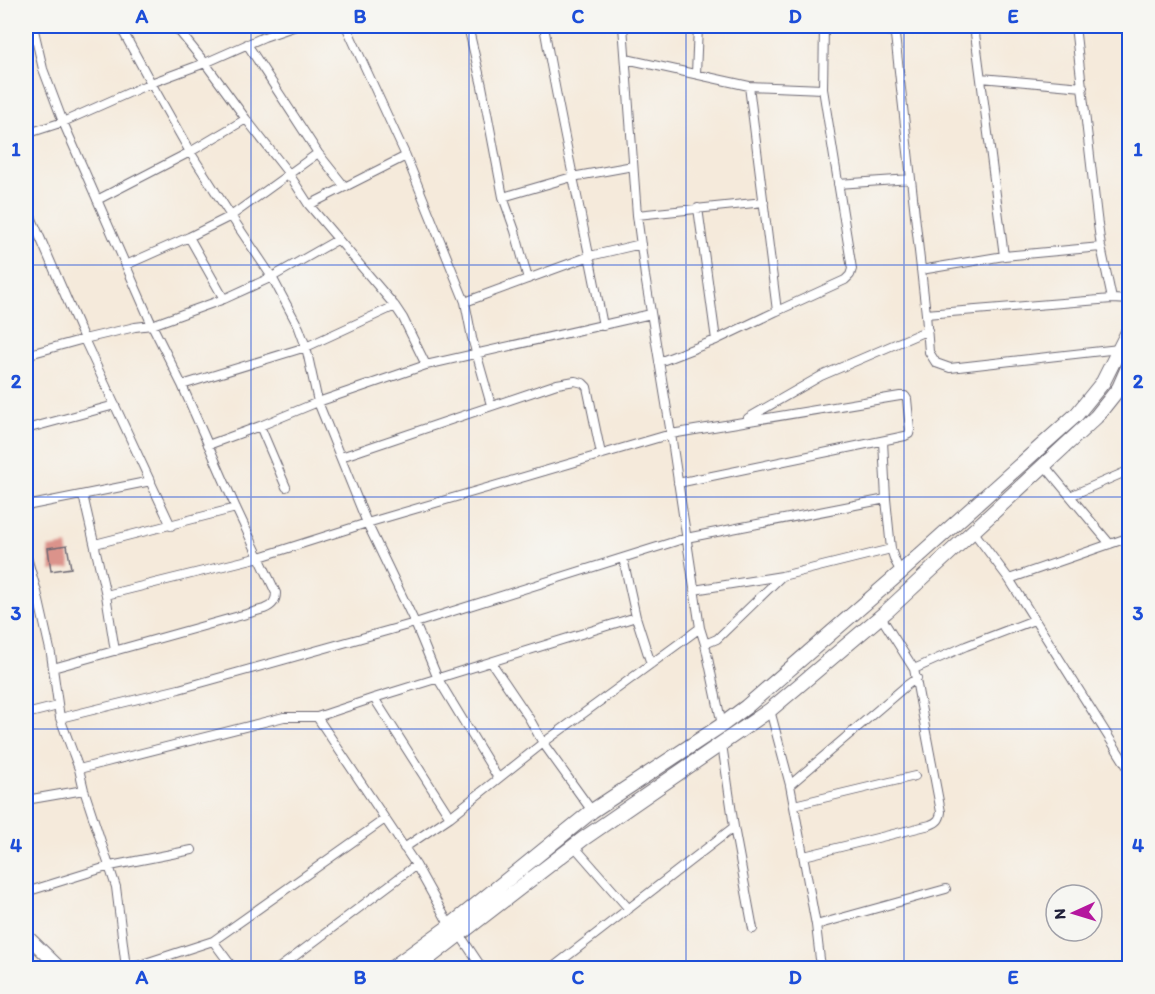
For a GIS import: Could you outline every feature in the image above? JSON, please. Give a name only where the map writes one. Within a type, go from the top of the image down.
[{"type":"main road","points":[[416,969],[455,931],[592,811],[746,707],[1077,414],[1103,382],[1130,328]]},
{"type":"main road","points":[[392,969],[455,931],[771,711],[974,531],[1102,409],[1119,388],[1130,363]]},
{"type":"main road","points":[[26,935],[58,966]]},
{"type":"street","points":[[44,26],[34,27],[43,69],[63,122],[152,325],[182,385],[276,593],[272,606],[53,668]]},
{"type":"street","points":[[120,26],[190,152],[273,277],[299,328],[306,346],[318,402],[367,523],[415,623],[438,679],[498,778]]},
{"type":"street","points":[[175,26],[289,174],[309,205],[395,306],[426,365]]},
{"type":"street","points":[[26,134],[63,122],[151,83],[296,26]]},
{"type":"street","points":[[346,26],[406,156],[465,302],[472,338],[491,405]]},
{"type":"street","points":[[468,26],[503,197],[528,279]]},
{"type":"street","points":[[544,26],[603,326]]},
{"type":"street","points":[[623,26],[640,244],[700,628],[722,725]]},
{"type":"street","points":[[696,74],[698,26]]},
{"type":"street","points":[[659,362],[716,340],[845,280],[850,275],[852,260],[823,89],[824,26]]},
{"type":"street","points":[[846,26],[895,29],[929,352],[936,363],[950,368],[1119,349]]},
{"type":"street","points":[[974,26],[1004,256]]},
{"type":"street","points":[[1075,26],[1101,247],[1112,299]]},
{"type":"street","points":[[247,44],[318,153],[345,187]]},
{"type":"street","points":[[626,59],[749,86],[823,89]]},
{"type":"street","points":[[981,78],[1083,87]]},
{"type":"street","points":[[749,86],[777,310]]},
{"type":"street","points":[[97,200],[246,120]]},
{"type":"street","points":[[126,266],[231,216],[318,153]]},
{"type":"street","points":[[309,205],[406,156]]},
{"type":"street","points":[[503,197],[572,177],[633,166]]},
{"type":"street","points":[[838,184],[911,179]]},
{"type":"street","points":[[637,215],[764,202]]},
{"type":"street","points":[[698,208],[716,340]]},
{"type":"street","points":[[26,209],[171,526]]},
{"type":"street","points":[[189,237],[224,299]]},
{"type":"street","points":[[26,355],[84,339],[152,325],[224,299],[273,277],[337,240]]},
{"type":"street","points":[[465,302],[590,256],[640,244]]},
{"type":"street","points":[[921,270],[1004,256],[1101,247]]},
{"type":"street","points":[[926,314],[1112,299],[1130,300]]},
{"type":"street","points":[[182,385],[306,346],[395,306]]},
{"type":"street","points":[[208,446],[318,402],[426,365],[651,314]]},
{"type":"street","points":[[742,421],[821,376],[928,330]]},
{"type":"street","points":[[341,457],[491,405],[557,384],[575,381],[587,387],[590,394],[601,454]]},
{"type":"street","points":[[105,595],[260,557],[367,523],[670,434],[888,398],[905,396],[907,399],[910,430],[905,436],[678,483]]},
{"type":"street","points":[[26,429],[115,405]]},
{"type":"street","points":[[260,426],[286,488]]},
{"type":"street","points":[[883,441],[891,549],[901,572]]},
{"type":"street","points":[[1044,465],[1110,544]]},
{"type":"street","points":[[1070,496],[1130,470]]},
{"type":"street","points":[[26,506],[151,481]]},
{"type":"street","points":[[83,495],[115,651]]},
{"type":"street","points":[[60,718],[179,689],[415,623],[686,538],[886,499]]},
{"type":"street","points":[[94,544],[236,508]]},
{"type":"street","points":[[974,531],[1009,579],[1130,771]]},
{"type":"street","points":[[1009,579],[1130,537]]},
{"type":"street","points":[[694,590],[782,576],[891,549]]},
{"type":"street","points":[[26,554],[37,592],[53,668],[60,718],[79,769],[116,887],[128,969],[213,941],[385,819]]},
{"type":"street","points":[[623,558],[636,617],[651,664]]},
{"type":"street","points":[[705,644],[717,639],[782,576]]},
{"type":"street","points":[[804,856],[930,825],[940,818],[941,812],[916,673],[880,616]]},
{"type":"street","points":[[79,769],[284,717],[317,717],[636,617]]},
{"type":"street","points":[[790,785],[898,692],[916,673],[966,646],[1034,620]]},
{"type":"street","points":[[404,848],[450,817],[543,743],[700,628]]},
{"type":"street","points":[[491,662],[543,743],[592,811]]},
{"type":"street","points":[[374,698],[450,817]]},
{"type":"street","points":[[26,714],[58,706]]},
{"type":"street","points":[[771,711],[790,785],[804,856],[821,969]]},
{"type":"street","points":[[317,717],[482,969]]},
{"type":"street","points":[[722,744],[734,828],[753,929]]},
{"type":"street","points":[[794,806],[915,776]]},
{"type":"street","points":[[26,800],[84,790]]},
{"type":"street","points":[[552,969],[734,828]]},
{"type":"street","points":[[574,846],[629,909]]},
{"type":"street","points":[[26,892],[110,866],[192,850]]},
{"type":"street","points":[[279,969],[416,865]]},
{"type":"street","points":[[816,925],[946,890]]},
{"type":"street","points":[[213,941],[233,969]]},
{"type":"street","points":[[36,969],[58,966]]},
{"type":"building","points":[[67,545],[71,568],[51,571],[48,548]]}]
